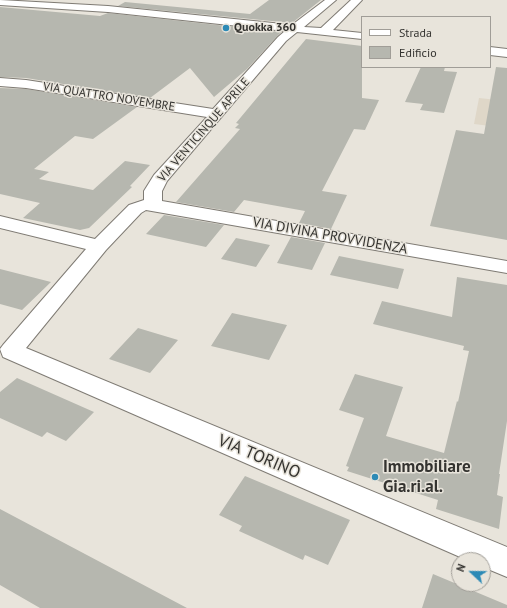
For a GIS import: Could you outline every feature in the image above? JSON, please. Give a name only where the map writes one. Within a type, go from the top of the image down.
[{"type":"street","name":"VIA VENTICINQUE APRILE","points":[[154,205],[153,191],[160,179],[282,40],[331,0]]},
{"type":"street","points":[[324,32],[357,0]]},
{"type":"street","points":[[0,2],[87,7],[361,36]]},
{"type":"street","points":[[491,51],[507,52]]},
{"type":"street","name":"VIA QUATTRO NOVEMBRE","points":[[0,82],[26,84],[218,114]]},
{"type":"street","points":[[0,222],[99,246],[135,209],[143,205],[154,205]]},
{"type":"street","name":"VIA DIVINA PROVVIDENZA","points":[[154,205],[507,267]]},
{"type":"street","name":"VIA TORINO","points":[[99,246],[11,351],[507,562]]},
{"type":"shaded area","points":[[479,98],[507,101],[507,128],[474,124]]},
{"type":"building","points":[[269,0],[321,0],[292,23],[118,6],[125,2],[250,14]]},
{"type":"building","points":[[0,7],[100,16],[108,13],[281,32],[247,69],[214,97],[190,68],[150,98],[26,78],[0,77]]},
{"type":"building","points":[[306,39],[361,46],[362,98],[379,100],[365,130],[354,129],[322,191],[347,195],[331,229],[299,223],[305,211],[244,200],[234,212],[176,202],[240,129],[235,128],[239,124],[236,123]]},
{"type":"building","points":[[496,67],[507,68],[507,240],[430,226],[456,130],[484,134]]},
{"type":"building","points":[[421,68],[445,68],[444,71],[457,72],[444,113],[420,110],[423,104],[405,102]]},
{"type":"building","points":[[0,88],[26,89],[137,107],[93,139],[75,136],[34,169],[49,172],[39,179],[93,190],[125,161],[150,165],[130,186],[132,187],[89,228],[80,230],[23,218],[40,203],[0,194]]},
{"type":"building","points":[[164,215],[224,225],[206,247],[146,234]]},
{"type":"building","points":[[291,237],[325,243],[312,270],[277,263]]},
{"type":"building","points":[[236,238],[270,245],[256,267],[221,259]]},
{"type":"building","points":[[339,256],[404,269],[398,289],[330,275]]},
{"type":"building","points":[[0,269],[51,282],[22,310],[0,304]]},
{"type":"building","points":[[457,277],[507,285],[507,421],[497,495],[503,497],[499,529],[436,509],[438,500],[347,471],[349,467],[346,466],[364,418],[339,410],[355,374],[403,387],[386,436],[444,453],[457,401],[458,402],[469,351],[463,350],[464,346],[373,324],[382,301],[452,317]]},
{"type":"building","points":[[232,313],[287,325],[269,360],[211,346]]},
{"type":"building","points":[[138,328],[178,340],[150,373],[109,359]]},
{"type":"building","points":[[17,378],[94,412],[66,441],[47,432],[42,437],[0,418],[0,392]]},
{"type":"building","points":[[245,476],[350,520],[328,565],[305,555],[303,560],[239,531],[242,526],[219,515]]},
{"type":"building","points":[[0,509],[187,608],[40,608],[0,585]]},
{"type":"building","points":[[433,574],[451,582],[451,592],[476,592],[507,605],[507,608],[422,608]]},
{"type":"place","name":"Quokka 360","points":[[226,28]]},
{"type":"place","name":"Immobiliare Gia.ri.al.","points":[[375,477]]}]
